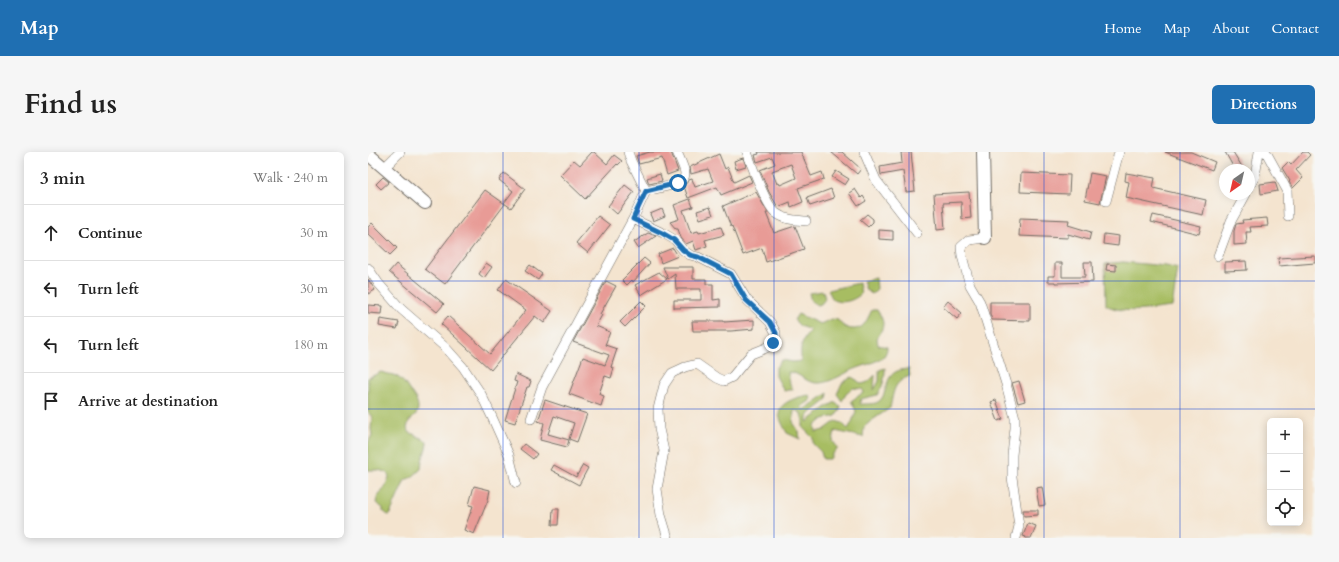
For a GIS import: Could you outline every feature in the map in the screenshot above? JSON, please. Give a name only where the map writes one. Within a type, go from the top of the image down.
[{"type":"main road","points":[[984,152],[985,238]]},
{"type":"main road","points":[[368,154],[425,203]]},
{"type":"street","points":[[384,168],[400,152]]},
{"type":"street","points":[[628,152],[646,191]]},
{"type":"street","points":[[646,191],[678,183],[683,180],[685,173],[677,152]]},
{"type":"street","points":[[747,152],[772,210],[783,217],[806,221]]},
{"type":"street","points":[[864,152],[876,180],[917,233]]},
{"type":"street","points":[[1106,201],[1118,152]]},
{"type":"street","points":[[1255,178],[1259,152]]},
{"type":"street","points":[[1266,152],[1287,190],[1288,216]]},
{"type":"street","points":[[531,419],[542,387],[633,219],[646,191]]},
{"type":"street","points":[[1218,256],[1231,221],[1243,200]]},
{"type":"street","points":[[633,219],[668,236],[690,255],[698,257],[731,274],[746,300],[770,322],[776,333],[773,343],[766,348],[751,354],[732,377],[724,381],[697,364],[685,367],[672,373],[664,385],[658,408],[658,429],[664,451],[657,489],[661,515],[668,538]]},
{"type":"street","points":[[985,238],[969,240],[961,247],[970,285],[980,302],[1006,384],[1015,418],[1016,428],[1012,455],[1012,477],[1019,526],[1016,538]]},
{"type":"street","points":[[368,268],[379,284],[401,309],[446,348],[463,367],[481,394],[510,456],[516,483]]},
{"type":"green space","points":[[1123,262],[1166,266],[1178,269],[1172,307],[1129,311],[1106,305],[1105,264]]},
{"type":"green space","points":[[876,278],[877,289],[872,294],[866,290],[863,281]]},
{"type":"green space","points":[[859,283],[861,294],[848,301],[840,302],[833,300],[828,290]]},
{"type":"green space","points":[[823,291],[825,299],[821,304],[817,305],[811,301],[809,293]]},
{"type":"green space","points":[[872,310],[877,310],[882,318],[883,324],[877,339],[878,345],[887,347],[884,356],[874,362],[820,383],[811,382],[797,374],[788,372],[790,384],[793,389],[784,391],[776,376],[776,367],[782,360],[793,362],[801,361],[802,343],[810,330],[800,326],[794,320],[798,314],[820,324],[832,319],[838,320],[845,327],[854,329],[863,326]]},
{"type":"green space","points":[[885,368],[883,383],[877,395],[861,399],[860,404],[876,403],[881,400],[887,383],[893,373],[900,370],[909,369],[910,376],[904,378],[897,384],[890,408],[864,427],[863,437],[835,431],[833,441],[837,447],[837,450],[833,453],[830,459],[823,459],[821,452],[813,444],[813,438],[803,428],[803,419],[800,412],[794,410],[793,422],[799,432],[800,439],[787,433],[779,415],[780,409],[783,405],[796,398],[810,395],[811,400],[801,407],[803,410],[828,393],[827,400],[807,416],[807,422],[828,406],[836,402],[841,407],[836,416],[823,419],[815,426],[816,432],[824,430],[836,421],[842,423],[848,429],[856,411],[851,401],[864,392],[862,389],[853,388],[846,394],[842,401],[837,394],[842,383],[852,377],[862,384],[868,382],[875,375],[874,390],[879,381],[879,370]]},
{"type":"green space","points":[[381,372],[394,375],[400,379],[415,398],[418,410],[409,421],[407,428],[409,432],[427,441],[421,469],[412,477],[405,480],[390,514],[388,515],[383,511],[383,508],[376,503],[377,498],[385,487],[389,477],[387,473],[379,470],[368,470],[368,443],[372,435],[372,417],[368,412],[368,378]]},
{"type":"building","points":[[592,152],[594,152],[607,164],[614,155],[622,161],[618,165],[617,164],[585,199],[560,175],[574,160],[580,165]]},
{"type":"building","points":[[650,152],[671,152],[678,171],[667,175],[662,158],[639,164],[636,156]]},
{"type":"building","points":[[758,152],[801,152],[811,176],[822,172],[824,179],[798,188],[803,202],[791,207],[790,202],[778,207],[769,192],[760,170],[775,164],[772,157],[757,162],[755,155],[759,154]],"holes":[[[791,164],[796,178],[780,185],[779,183],[777,184],[772,171]]]},
{"type":"building","points":[[831,152],[842,152],[861,169],[857,174]]},
{"type":"building","points":[[901,152],[911,152],[915,191],[906,192],[903,171],[881,175],[880,167],[902,163]]},
{"type":"building","points":[[1165,152],[1191,152],[1215,162],[1212,170]]},
{"type":"building","points":[[1225,152],[1233,152],[1240,164],[1232,164]]},
{"type":"building","points":[[1303,152],[1307,152],[1310,155],[1296,170],[1303,178],[1293,188],[1282,168],[1288,162],[1291,165]]},
{"type":"building","points":[[719,154],[725,169],[728,167],[734,182],[749,175],[752,182],[721,195],[717,187],[688,198],[684,186],[689,180],[692,179],[695,187],[713,181],[708,169],[691,174],[690,167]]},
{"type":"building","points":[[743,158],[746,166],[736,169],[734,161]]},
{"type":"building","points":[[836,171],[849,179],[845,185],[832,177]]},
{"type":"building","points":[[504,173],[525,189],[511,208],[504,203],[513,191],[499,180]]},
{"type":"building","points":[[1021,173],[1070,175],[1069,194],[1020,192]]},
{"type":"building","points":[[1090,173],[1106,176],[1100,203],[1085,200]]},
{"type":"building","points":[[1126,173],[1155,178],[1153,188],[1206,200],[1203,215],[1126,198],[1129,182],[1125,181]]},
{"type":"building","points":[[660,174],[662,181],[649,184],[647,178]]},
{"type":"building","points":[[383,177],[389,182],[381,189],[376,184]]},
{"type":"building","points":[[1275,182],[1278,191],[1261,194],[1260,184]]},
{"type":"building","points":[[625,185],[634,192],[617,214],[608,206]]},
{"type":"building","points":[[831,189],[834,198],[810,206],[807,198]]},
{"type":"building","points":[[855,189],[861,198],[863,196],[866,201],[858,206],[849,193]]},
{"type":"building","points":[[485,190],[505,204],[445,284],[425,269]]},
{"type":"building","points":[[756,192],[768,213],[766,213],[774,233],[795,226],[804,249],[766,262],[762,248],[743,255],[723,206]]},
{"type":"building","points":[[969,192],[971,218],[962,219],[961,202],[943,203],[945,229],[937,230],[934,194]]},
{"type":"building","points":[[690,199],[693,207],[683,210],[691,233],[698,231],[699,233],[721,227],[724,235],[705,240],[707,246],[696,250],[693,241],[686,244],[681,238],[678,229],[676,229],[670,222],[679,219],[674,205]]},
{"type":"building","points":[[710,207],[713,215],[700,219],[697,211]]},
{"type":"building","points":[[662,209],[665,216],[653,221],[650,214]]},
{"type":"building","points":[[867,214],[873,219],[873,222],[868,227],[860,220]]},
{"type":"building","points":[[1153,215],[1201,226],[1199,234],[1151,222]]},
{"type":"building","points":[[598,216],[610,225],[588,253],[576,243]]},
{"type":"building","points":[[1020,218],[1069,220],[1068,225],[1091,232],[1089,240],[1068,234],[1068,238],[1019,236]]},
{"type":"building","points":[[1267,218],[1268,226],[1250,227],[1251,232],[1246,232],[1247,244],[1234,245],[1234,231],[1236,224],[1243,223],[1242,220]]},
{"type":"building","points":[[372,223],[397,248],[390,255],[368,234],[368,227]]},
{"type":"building","points":[[879,230],[893,231],[893,240],[879,239]]},
{"type":"building","points":[[648,233],[656,236],[638,248],[634,242]]},
{"type":"building","points":[[1104,234],[1119,236],[1118,246],[1103,244]]},
{"type":"building","points":[[673,248],[678,256],[661,263],[658,254]]},
{"type":"building","points":[[1315,256],[1315,263],[1279,266],[1278,258]]},
{"type":"building","points":[[644,258],[650,263],[633,282],[632,280],[627,285],[622,280]]},
{"type":"building","points":[[1246,261],[1247,270],[1225,271],[1225,262]]},
{"type":"building","points":[[1084,262],[1092,262],[1093,282],[1048,282],[1048,276],[1055,276],[1055,263],[1062,263],[1062,277],[1085,277]]},
{"type":"building","points":[[486,263],[492,267],[484,278],[479,274]]},
{"type":"building","points":[[396,264],[444,304],[437,312],[389,272]]},
{"type":"building","points":[[1107,264],[1116,265],[1116,271],[1106,270]]},
{"type":"building","points":[[530,265],[542,274],[538,280],[525,271]]},
{"type":"building","points":[[663,267],[693,267],[693,279],[706,279],[706,284],[713,284],[713,300],[720,299],[720,307],[674,308],[674,300],[701,300],[701,289],[676,289],[675,274],[668,279]]},
{"type":"building","points":[[659,272],[667,279],[641,295],[635,285]]},
{"type":"building","points":[[368,279],[375,290],[368,294]]},
{"type":"building","points":[[506,279],[552,311],[544,323],[535,316],[491,370],[441,324],[448,316],[490,354],[526,310],[498,290]]},
{"type":"building","points":[[606,281],[616,286],[600,314],[602,315],[596,326],[610,332],[605,345],[617,349],[611,367],[614,368],[611,378],[605,376],[599,394],[604,396],[601,406],[569,394],[583,357],[605,365],[609,355],[573,342]]},
{"type":"building","points":[[641,301],[646,306],[625,327],[620,322]]},
{"type":"building","points":[[948,301],[962,313],[957,319],[943,307]]},
{"type":"building","points":[[990,302],[1030,302],[1030,321],[992,320],[990,314]]},
{"type":"building","points":[[368,305],[382,306],[381,314],[368,313]]},
{"type":"building","points":[[380,319],[399,322],[397,329],[379,326]]},
{"type":"building","points":[[754,320],[754,329],[731,331],[693,331],[692,321],[724,322]]},
{"type":"building","points":[[516,374],[531,381],[529,387],[527,387],[515,423],[505,420],[517,382],[514,381]]},
{"type":"building","points":[[1019,381],[1025,401],[1018,403],[1012,383]]},
{"type":"building","points":[[545,400],[587,414],[577,442],[569,439],[574,423],[554,416],[548,434],[569,440],[567,447],[540,440],[544,423],[538,421]]},
{"type":"building","points":[[996,400],[1003,419],[998,421],[991,402]]},
{"type":"building","points":[[524,444],[537,454],[533,459],[520,449]]},
{"type":"building","points":[[554,465],[576,477],[583,465],[588,468],[579,485],[551,470]]},
{"type":"building","points":[[474,486],[490,490],[488,500],[474,534],[464,530],[473,506],[469,505]]},
{"type":"building","points":[[1042,487],[1045,505],[1039,506],[1036,488]]},
{"type":"building","points":[[553,509],[559,509],[558,525],[552,525]]},
{"type":"building","points":[[1023,510],[1038,510],[1038,515],[1024,516]]},
{"type":"building","points":[[1028,523],[1036,526],[1031,538],[1025,538],[1026,537],[1023,536]]},
{"type":"route","points":[[678,183],[646,191],[633,219],[674,240],[690,255],[698,257],[731,274],[746,300],[770,322],[776,333],[773,343]]}]
